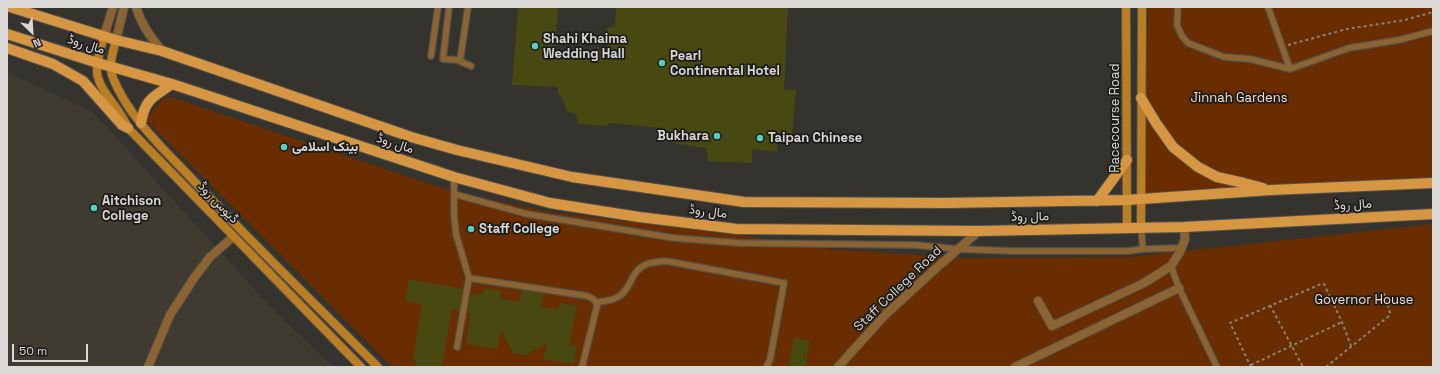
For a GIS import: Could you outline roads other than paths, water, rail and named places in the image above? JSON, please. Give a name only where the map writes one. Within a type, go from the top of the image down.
[{"type":"main road","name":"مال روڈ","points":[[10,7],[116,40],[162,51],[411,137],[457,150],[572,177],[744,202],[945,203],[1097,201],[1271,190],[1433,183]]},
{"type":"main road","name":"Racecourse Road","points":[[1126,7],[1127,229]]},
{"type":"main road","name":"Racecourse Road","points":[[1141,228],[1142,7]]},
{"type":"main road","name":"مال روڈ","points":[[7,34],[98,63],[172,84],[454,178],[550,203],[638,217],[737,229],[978,231],[1184,227],[1433,214]]},
{"type":"main road","name":"ڈیوس روڈ","points":[[104,36],[97,73],[100,82],[125,119],[128,128],[361,367]]},
{"type":"main road","points":[[110,66],[116,40]]},
{"type":"main road","points":[[7,48],[53,64],[83,81],[122,125],[128,128]]},
{"type":"main road","name":"ڈیوس روڈ","points":[[110,66],[113,78],[122,95],[130,109],[141,123],[221,210],[378,367]]},
{"type":"main road","points":[[141,123],[143,112],[147,103],[151,98],[172,84]]},
{"type":"main road","points":[[1141,98],[1173,147],[1198,167],[1217,177],[1271,190]]},
{"type":"main road","points":[[1097,201],[1127,160]]},
{"type":"street","points":[[104,36],[113,7]]},
{"type":"street","points":[[116,40],[124,7]]},
{"type":"street","points":[[136,7],[140,21],[149,36],[162,51]]},
{"type":"street","points":[[1038,301],[1052,326],[1144,283],[1171,266],[1185,239],[1184,227]]},
{"type":"street","name":"Staff College Road","points":[[838,367],[885,315],[978,231]]},
{"type":"street","points":[[148,367],[170,315],[194,278],[210,257],[233,237]]},
{"type":"street","points":[[1015,367],[1180,288]]},
{"type":"lane","points":[[431,56],[438,7]]},
{"type":"lane","points":[[449,7],[443,59],[460,61],[471,66]]},
{"type":"lane","points":[[460,61],[468,7]]},
{"type":"lane","points":[[1178,7],[1177,25],[1182,36],[1188,43],[1224,57],[1250,59],[1290,69],[1350,48],[1400,40],[1433,31]]},
{"type":"lane","points":[[1268,7],[1290,69]]},
{"type":"lane","points":[[454,178],[456,234],[469,278],[457,346]]},
{"type":"lane","points":[[454,194],[527,214],[674,238],[739,243],[915,245],[958,249],[1013,251],[1128,251],[1142,249],[1181,248]]},
{"type":"lane","points":[[1141,228],[1142,249]]},
{"type":"lane","points":[[469,278],[587,296],[596,302],[607,302],[616,298],[627,288],[637,270],[647,264],[666,261],[784,283],[770,360],[766,367]]},
{"type":"lane","points":[[1171,266],[1217,367]]},
{"type":"lane","points":[[582,367],[596,302]]},
{"type":"place","name":"Shahi Khaima Wedding Hall","points":[[535,46]]},
{"type":"place","name":"Pearl Continental Hotel","points":[[662,63]]},
{"type":"place","name":"Bukhara","points":[[717,136]]},
{"type":"place","name":"Taipan Chinese","points":[[760,138]]},
{"type":"place","name":"بینک اسلامی","points":[[284,147]]},
{"type":"place","name":"Aitchison College","points":[[94,208]]},
{"type":"place","name":"Staff College","points":[[471,229]]},
{"type":"park label","name":"Jinnah Gardens","points":[[1239,98]]},
{"type":"park label","name":"Governor House","points":[[1364,300]]}]
